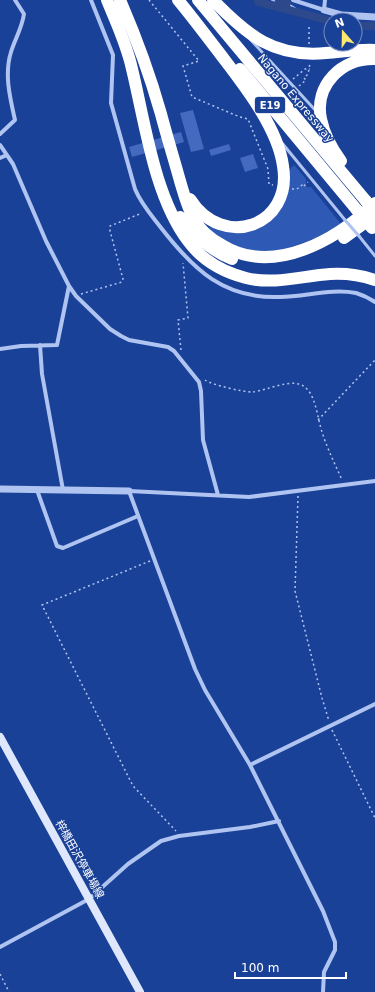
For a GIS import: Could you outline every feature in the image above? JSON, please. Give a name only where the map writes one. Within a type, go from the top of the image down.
[{"type":"highway","points":[[107,0],[130,61],[141,112],[164,193],[176,221],[191,244],[212,263],[233,274],[261,280],[290,279],[330,274],[354,274],[375,280]]},
{"type":"highway","points":[[121,0],[159,105],[178,175],[190,210],[200,227],[208,235],[226,248],[245,255],[255,257],[280,256],[304,249],[345,228],[369,203],[332,148],[321,118],[321,104],[322,95],[335,73],[354,62],[375,59]]},
{"type":"highway","points":[[178,0],[241,83],[273,132],[283,164],[284,181],[283,190],[273,211],[254,224],[239,228],[215,223],[207,218],[192,202],[178,175]]},
{"type":"highway","name":"Nagano Expressway","points":[[183,0],[369,203],[373,230]]},
{"type":"highway","name":"Nagano Expressway","points":[[198,0],[369,203],[375,214]]},
{"type":"highway","points":[[213,0],[245,31],[266,44],[276,48],[296,53],[375,50]]},
{"type":"highway","points":[[164,193],[179,217],[195,235],[209,247],[236,261],[255,264],[276,265],[294,261],[311,254],[351,234],[375,214]]},
{"type":"main road","name":"梓橋田沢停車場線","points":[[0,737],[140,992]]},
{"type":"street","points":[[0,134],[15,120],[10,95],[8,65],[24,14],[15,0]]},
{"type":"street","points":[[91,0],[113,55],[111,103],[135,189],[140,201],[185,257],[199,271],[212,280],[228,288],[252,296],[279,298],[346,292],[364,295],[375,302]]},
{"type":"street","points":[[293,0],[342,15],[375,17]]},
{"type":"street","points":[[324,10],[325,0]]},
{"type":"street","points":[[0,145],[21,182],[46,241],[69,286],[76,296],[110,329],[120,336],[129,340],[168,347],[199,382],[201,391],[203,440],[218,496]]},
{"type":"street","points":[[0,158],[7,155]]},
{"type":"street","points":[[0,349],[21,346],[57,345],[69,286]]},
{"type":"street","points":[[40,345],[42,374],[63,490]]},
{"type":"street","points":[[0,489],[129,491],[218,496],[249,496],[375,481]]},
{"type":"street","points":[[37,490],[57,546],[62,548],[138,516]]},
{"type":"street","points":[[129,491],[198,676],[250,765],[323,911],[335,942],[335,950],[324,972],[323,992]]},
{"type":"street","points":[[250,765],[375,704]]},
{"type":"street","points":[[0,946],[89,899],[146,851],[161,841],[179,836],[250,827],[279,821]]},
{"type":"lane","points":[[245,31],[250,40],[313,107],[321,118]]},
{"type":"lane","points":[[273,132],[375,256]]},
{"type":"path","points":[[150,0],[199,61],[183,66],[192,97],[240,117],[248,118],[268,169],[269,184],[274,185]]},
{"type":"path","points":[[309,28],[309,49]]},
{"type":"path","points":[[301,84],[306,80],[304,78],[310,69],[309,58]]},
{"type":"path","points":[[291,80],[305,69],[310,69]]},
{"type":"path","points":[[297,189],[302,185],[303,187],[310,181]]},
{"type":"path","points":[[76,296],[122,282],[123,279],[110,226],[147,210]]},
{"type":"path","points":[[180,359],[181,350],[178,320],[188,318],[183,264],[185,257]]},
{"type":"path","points":[[318,420],[375,360]]},
{"type":"path","points":[[194,375],[217,385],[252,392],[290,383],[297,383],[304,386],[309,390],[322,433],[344,484]]},
{"type":"path","points":[[298,490],[295,591],[330,726],[375,818]]},
{"type":"path","points":[[154,559],[42,605],[133,786],[179,836]]},
{"type":"path","points":[[0,974],[9,992]]},
{"type":"shaded area","points":[[294,165],[306,179],[306,186],[311,187],[341,224],[319,237],[273,253],[241,249],[207,230],[211,226],[247,230],[289,186],[290,169]]},
{"type":"building","points":[[193,110],[204,149],[191,152],[180,113]]},
{"type":"building","points":[[181,132],[184,142],[132,157],[129,147]]},
{"type":"building","points":[[229,144],[231,150],[211,156],[209,150]]},
{"type":"building","points":[[253,154],[258,168],[245,172],[240,158]]},
{"type":"waterway","points":[[272,0],[287,3],[304,14]]},
{"type":"waterway","points":[[279,0],[287,3]]},
{"type":"waterway","points":[[258,2],[323,19]]},
{"type":"waterway","points":[[363,26],[375,26]]}]
